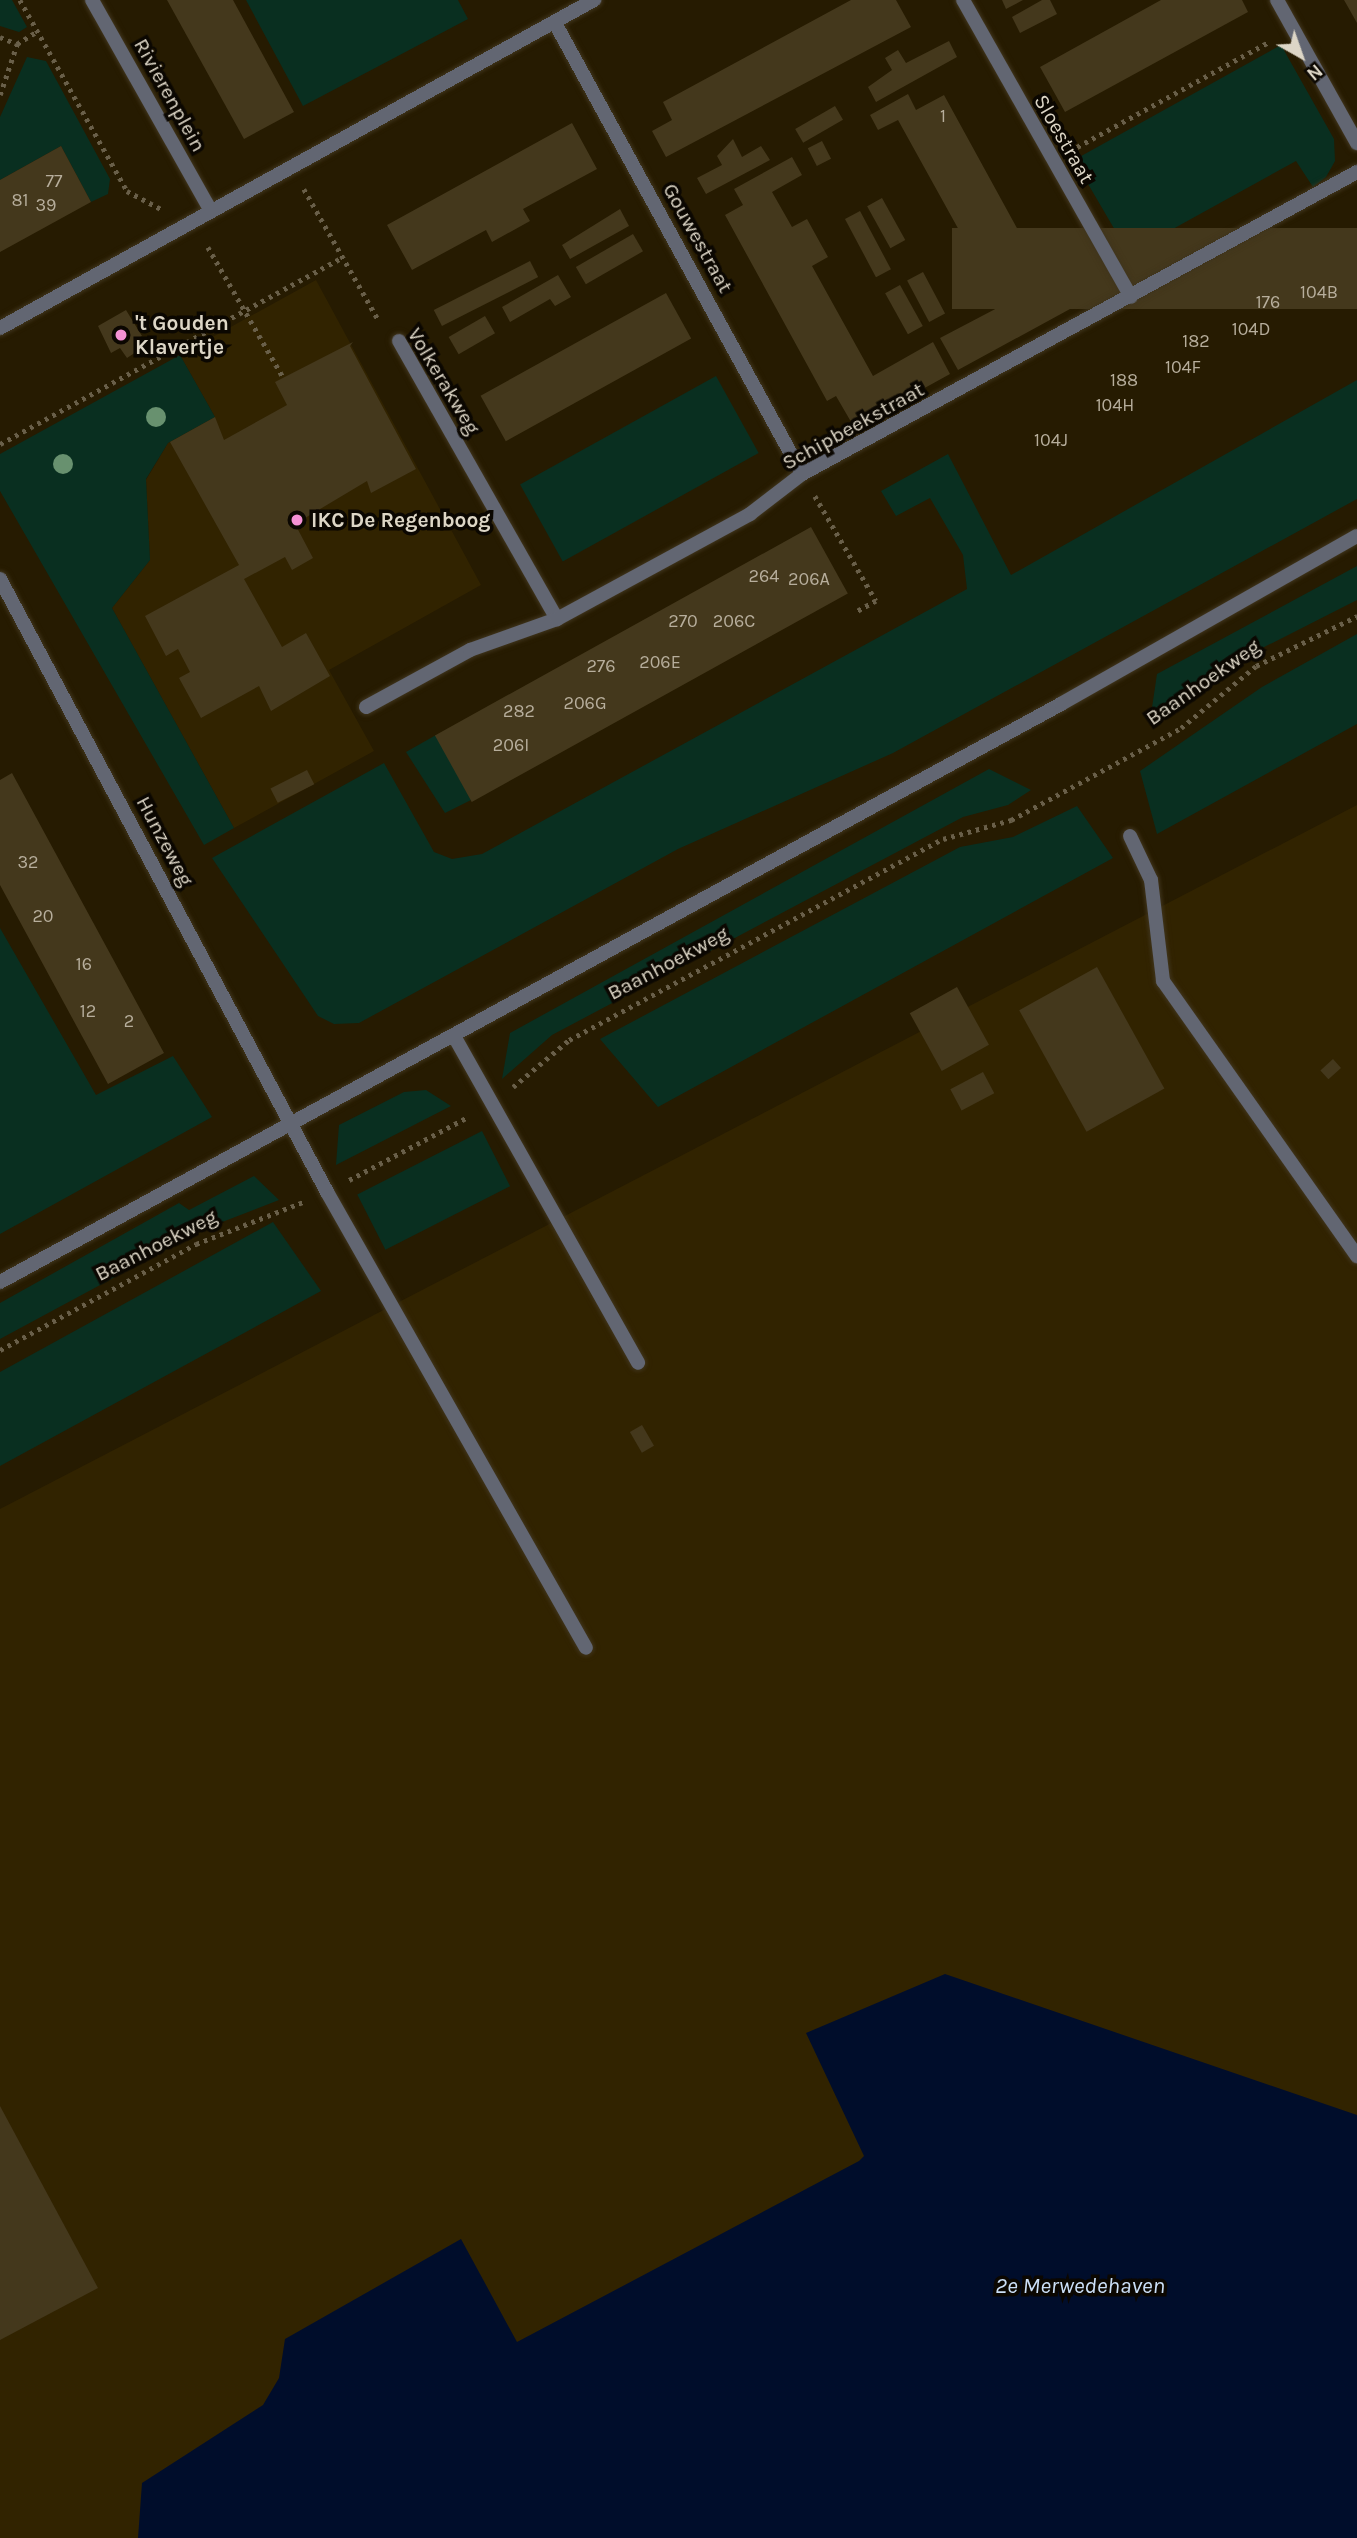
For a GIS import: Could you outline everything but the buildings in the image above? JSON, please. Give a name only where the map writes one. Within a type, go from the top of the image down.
[{"type":"street","name":"Rivierenplein","points":[[92,0],[211,211]]},
{"type":"street","points":[[0,328],[594,0]]},
{"type":"street","name":"Sloestraat","points":[[963,0],[1131,297]]},
{"type":"street","points":[[1277,0],[1357,144]]},
{"type":"street","name":"Gouwestraat","points":[[555,23],[802,474]]},
{"type":"street","name":"Schipbeekstraat","points":[[366,707],[470,650],[558,618],[750,514],[802,474],[1357,172]]},
{"type":"street","name":"Volkerakweg","points":[[399,341],[558,618]]},
{"type":"street","name":"Baanhoekweg","points":[[0,1282],[454,1036],[1357,536]]},
{"type":"street","name":"Hunzeweg","points":[[0,579],[293,1122],[327,1192],[586,1648]]},
{"type":"street","points":[[1130,836],[1151,880],[1163,981],[1357,1256]]},
{"type":"street","points":[[454,1036],[638,1363]]},
{"type":"path","points":[[20,0],[127,191],[166,212],[194,256],[211,246],[284,377]]},
{"type":"path","points":[[0,95],[17,44],[38,32]]},
{"type":"path","points":[[1049,156],[1069,152],[1266,43],[1297,35]]},
{"type":"path","points":[[0,37],[17,44]]},
{"type":"path","name":"Volkerakweg","points":[[292,167],[374,316],[399,341]]},
{"type":"path","points":[[0,444],[341,258]]},
{"type":"path","points":[[802,474],[876,601],[858,611]]},
{"type":"path","name":"Baanhoekweg","points":[[0,1350],[196,1244],[327,1192],[494,1103],[569,1040],[943,839],[1011,820],[1181,728],[1256,666],[1357,616]]},
{"type":"shaded area","name":"IKC De Regenboog","points":[[316,280],[481,585],[329,670],[374,751],[234,828],[112,608],[150,560],[146,480],[168,443],[215,417],[180,355]]},
{"type":"shaded area","points":[[1357,805],[1357,2538],[0,2538],[0,1509]]},
{"type":"green space","points":[[0,0],[12,0],[27,27],[19,32],[0,26]]},
{"type":"green space","points":[[246,0],[458,0],[468,19],[303,106]]},
{"type":"green space","points":[[1281,45],[1334,139],[1335,161],[1326,177],[1313,187],[1296,161],[1162,235],[1177,263],[1156,270],[1136,266],[1074,160]]},
{"type":"green space","points":[[27,57],[46,61],[110,179],[108,194],[91,202],[61,146],[0,180],[0,117]]},
{"type":"green space","points":[[180,355],[215,417],[168,443],[146,479],[150,560],[112,608],[234,828],[204,845],[0,491],[0,454]]},
{"type":"green space","points":[[716,376],[759,453],[563,562],[520,485]]},
{"type":"green space","points":[[1357,380],[1357,499],[893,753],[678,849],[359,1023],[334,1024],[318,1016],[212,858],[384,763],[434,852],[452,859],[482,854],[967,589],[963,555],[930,498],[896,516],[881,491],[948,454],[1011,575]]},
{"type":"green space","points":[[1357,566],[1357,600],[1219,670],[1184,708],[1150,721],[1157,674]]},
{"type":"green space","points":[[1357,634],[1357,724],[1157,834],[1140,771],[1262,687]]},
{"type":"green space","points":[[436,735],[471,800],[445,813],[406,752]]},
{"type":"green space","points":[[989,769],[1031,790],[1008,805],[963,817],[552,1035],[502,1079],[510,1033]]},
{"type":"green space","points":[[1077,806],[1113,858],[658,1107],[600,1039],[960,847],[1013,837]]},
{"type":"green space","points":[[0,928],[96,1095],[173,1056],[212,1117],[0,1234]]},
{"type":"green space","points":[[426,1090],[451,1106],[336,1165],[339,1125],[404,1092]]},
{"type":"green space","points":[[482,1131],[510,1186],[385,1250],[357,1195]]},
{"type":"green space","points":[[254,1176],[279,1200],[204,1229],[0,1339],[0,1303],[179,1203],[189,1210]]},
{"type":"green space","points":[[273,1222],[321,1291],[0,1466],[0,1372]]},
{"type":"water","name":"2e Merwedehaven","points":[[945,1974],[1357,2115],[1357,2538],[138,2538],[142,2483],[263,2405],[279,2378],[285,2339],[461,2239],[517,2342],[859,2161],[864,2156],[806,2033]]},
{"type":"place","name":"'t Gouden Klavertje","points":[[121,335]]},
{"type":"place","name":"IKC De Regenboog","points":[[297,520]]}]
